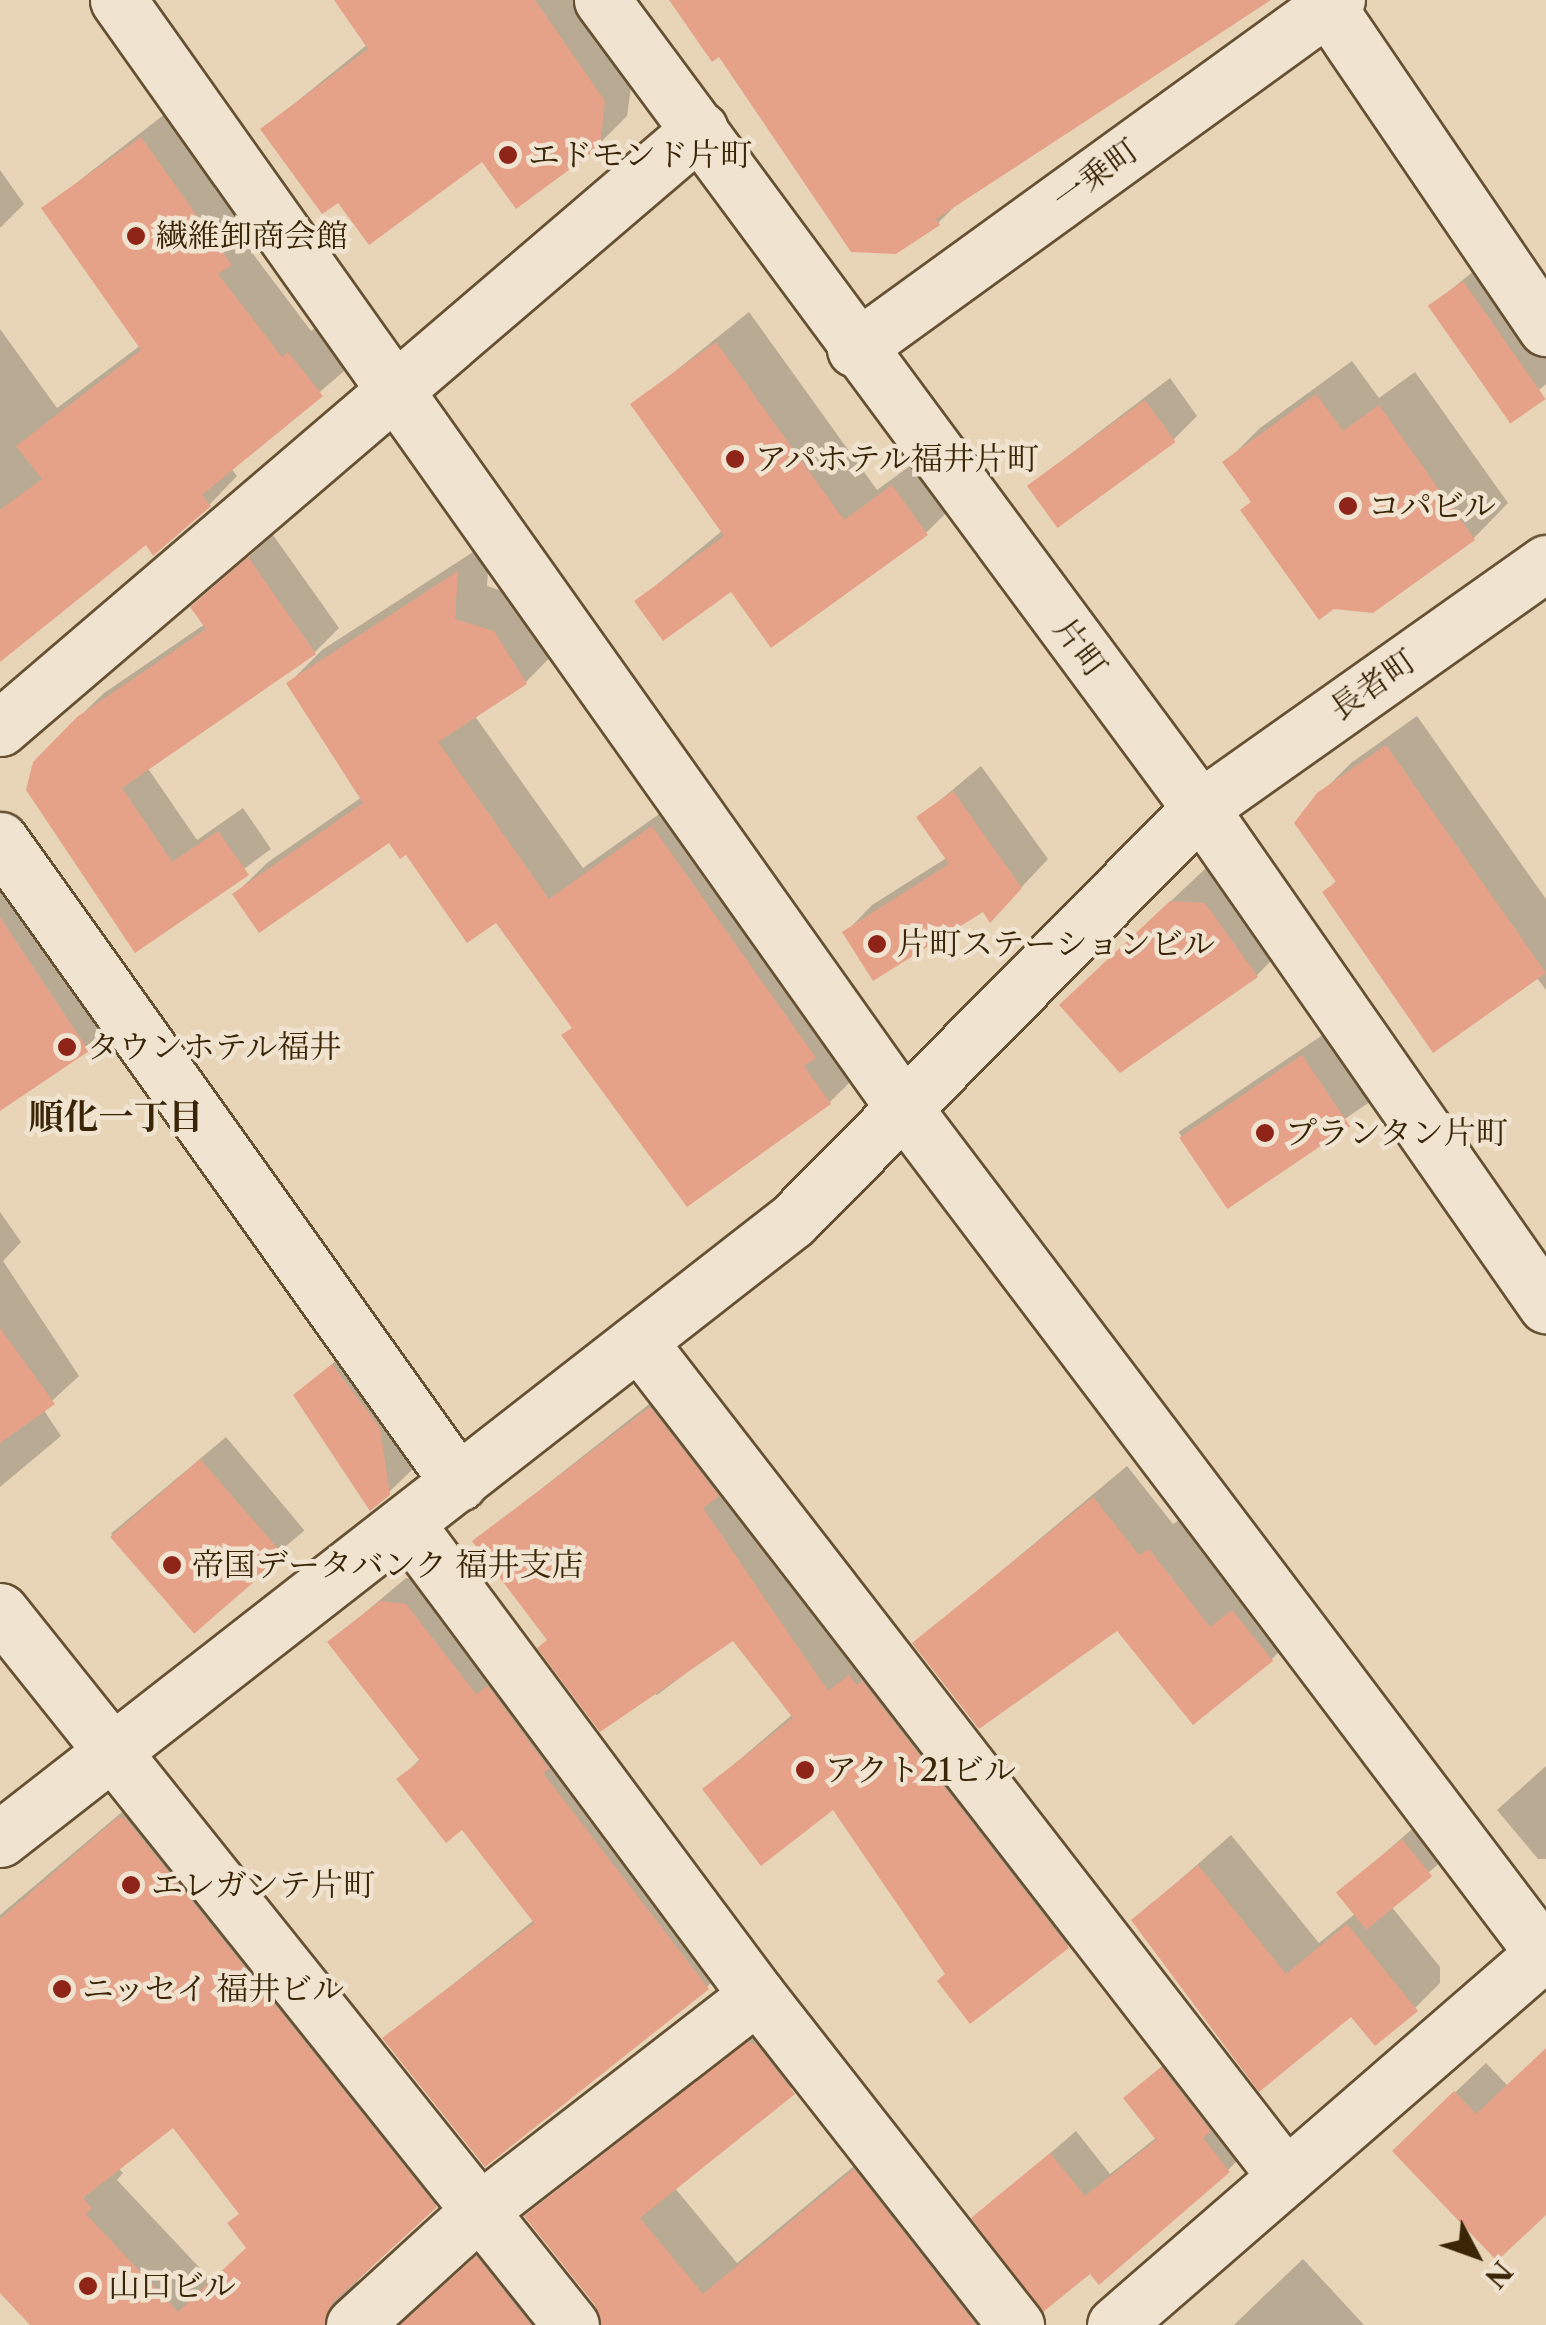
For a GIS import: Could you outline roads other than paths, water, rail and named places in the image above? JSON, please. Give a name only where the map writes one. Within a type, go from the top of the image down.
[{"type":"street","points":[[118,0],[906,1111],[1545,1952],[1115,2325]]},
{"type":"street","name":"片町","points":[[602,0],[700,129],[855,349],[1200,808],[1539,1280]]},
{"type":"street","points":[[1329,2],[1546,328]]},
{"type":"street","name":"一乗町","points":[[855,349],[1329,2]]},
{"type":"street","points":[[0,728],[700,129]]},
{"type":"street","name":"長者町","points":[[0,1839],[794,1220],[906,1111],[1200,808],[1546,563]]},
{"type":"street","points":[[0,840],[459,1483]]},
{"type":"street","points":[[639,1342],[1286,2177]]},
{"type":"street","points":[[406,1525],[757,1995],[1016,2325]]},
{"type":"street","points":[[0,1611],[572,2325]]},
{"type":"street","points":[[354,2325],[479,2211],[757,1995]]},
{"type":"place","name":"エドモンド片町","points":[[508,155]]},
{"type":"place","name":"繊維卸商会館","points":[[136,236]]},
{"type":"place","name":"アパホテル福井片町","points":[[735,459]]},
{"type":"place","name":"コパビル","points":[[1348,506]]},
{"type":"place","name":"片町ステーションビル","points":[[877,944]]},
{"type":"place","name":"タウンホテル福井","points":[[67,1047]]},
{"type":"place","name":"プランタン片町","points":[[1265,1133]]},
{"type":"place","name":"帝国データバンク 福井支店","points":[[172,1565]]},
{"type":"place","name":"アクト21ビル","points":[[805,1770]]},
{"type":"place","name":"エレガンテ片町","points":[[131,1885]]},
{"type":"place","name":"ニッセイ 福井ビル","points":[[62,1989]]},
{"type":"place","name":"山口ビル","points":[[88,2286]]},
{"type":"district","name":"順化一丁目","points":[[116,1117]]}]
